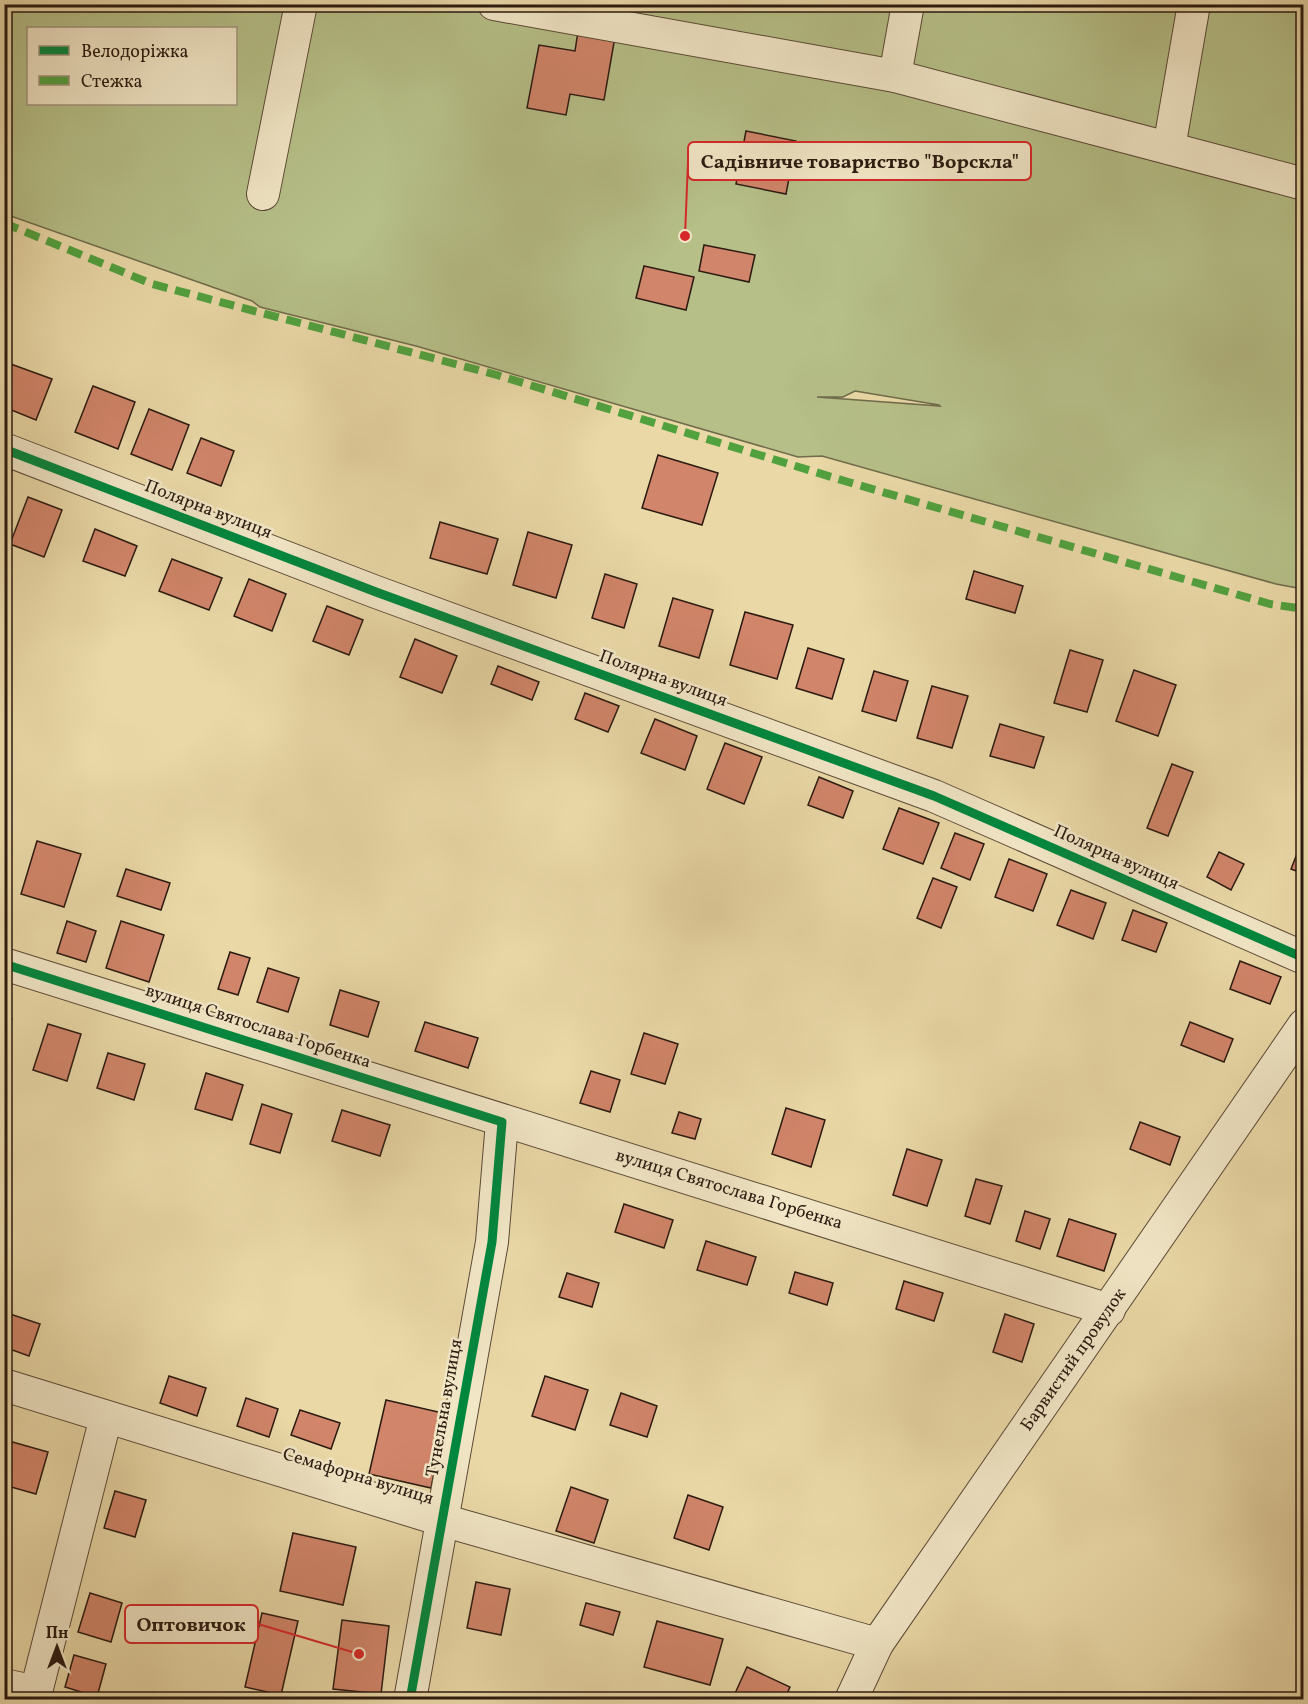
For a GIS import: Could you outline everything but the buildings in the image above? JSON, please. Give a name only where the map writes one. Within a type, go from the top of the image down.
[{"type":"street","points":[[263,194],[301,4]]},
{"type":"street","points":[[494,4],[596,13],[896,76],[1304,184]]},
{"type":"street","points":[[896,76],[908,4]]},
{"type":"street","points":[[1169,148],[1194,4]]},
{"type":"street","name":"Полярна вулиця","points":[[4,449],[376,592],[934,796],[1304,958]]},
{"type":"street","name":"вулиця Святослава Горбенка","points":[[4,964],[502,1122],[687,1175],[1109,1310]]},
{"type":"street","name":"Барвистий провулок","points":[[850,1700],[878,1644],[1304,1025]]},
{"type":"street","name":"Тунельна вулиця","points":[[410,1700],[492,1242],[502,1122]]},
{"type":"street","name":"Семафорна вулиця","points":[[4,1385],[442,1520],[878,1644]]},
{"type":"street","points":[[4,1685],[35,1696],[106,1417]]},
{"type":"green space","points":[[5,5],[1303,5],[1303,589],[1276,584],[822,456],[798,457],[416,346],[260,307],[252,301],[5,214]],"holes":[[[855,391],[940,406],[817,397],[843,397]]]},
{"type":"marked path","points":[[4,223],[152,284],[497,375],[848,482],[1270,604],[1304,609]]},
{"type":"cycle path","points":[[4,449],[376,592],[934,796],[1304,958]]},
{"type":"cycle path","points":[[4,964],[502,1122],[492,1242],[410,1700]]},
{"type":"place","name":"Садівниче товариство \"Ворскла\"","points":[[685,236]]},
{"type":"place","name":"Оптовичок","points":[[359,1654]]}]
